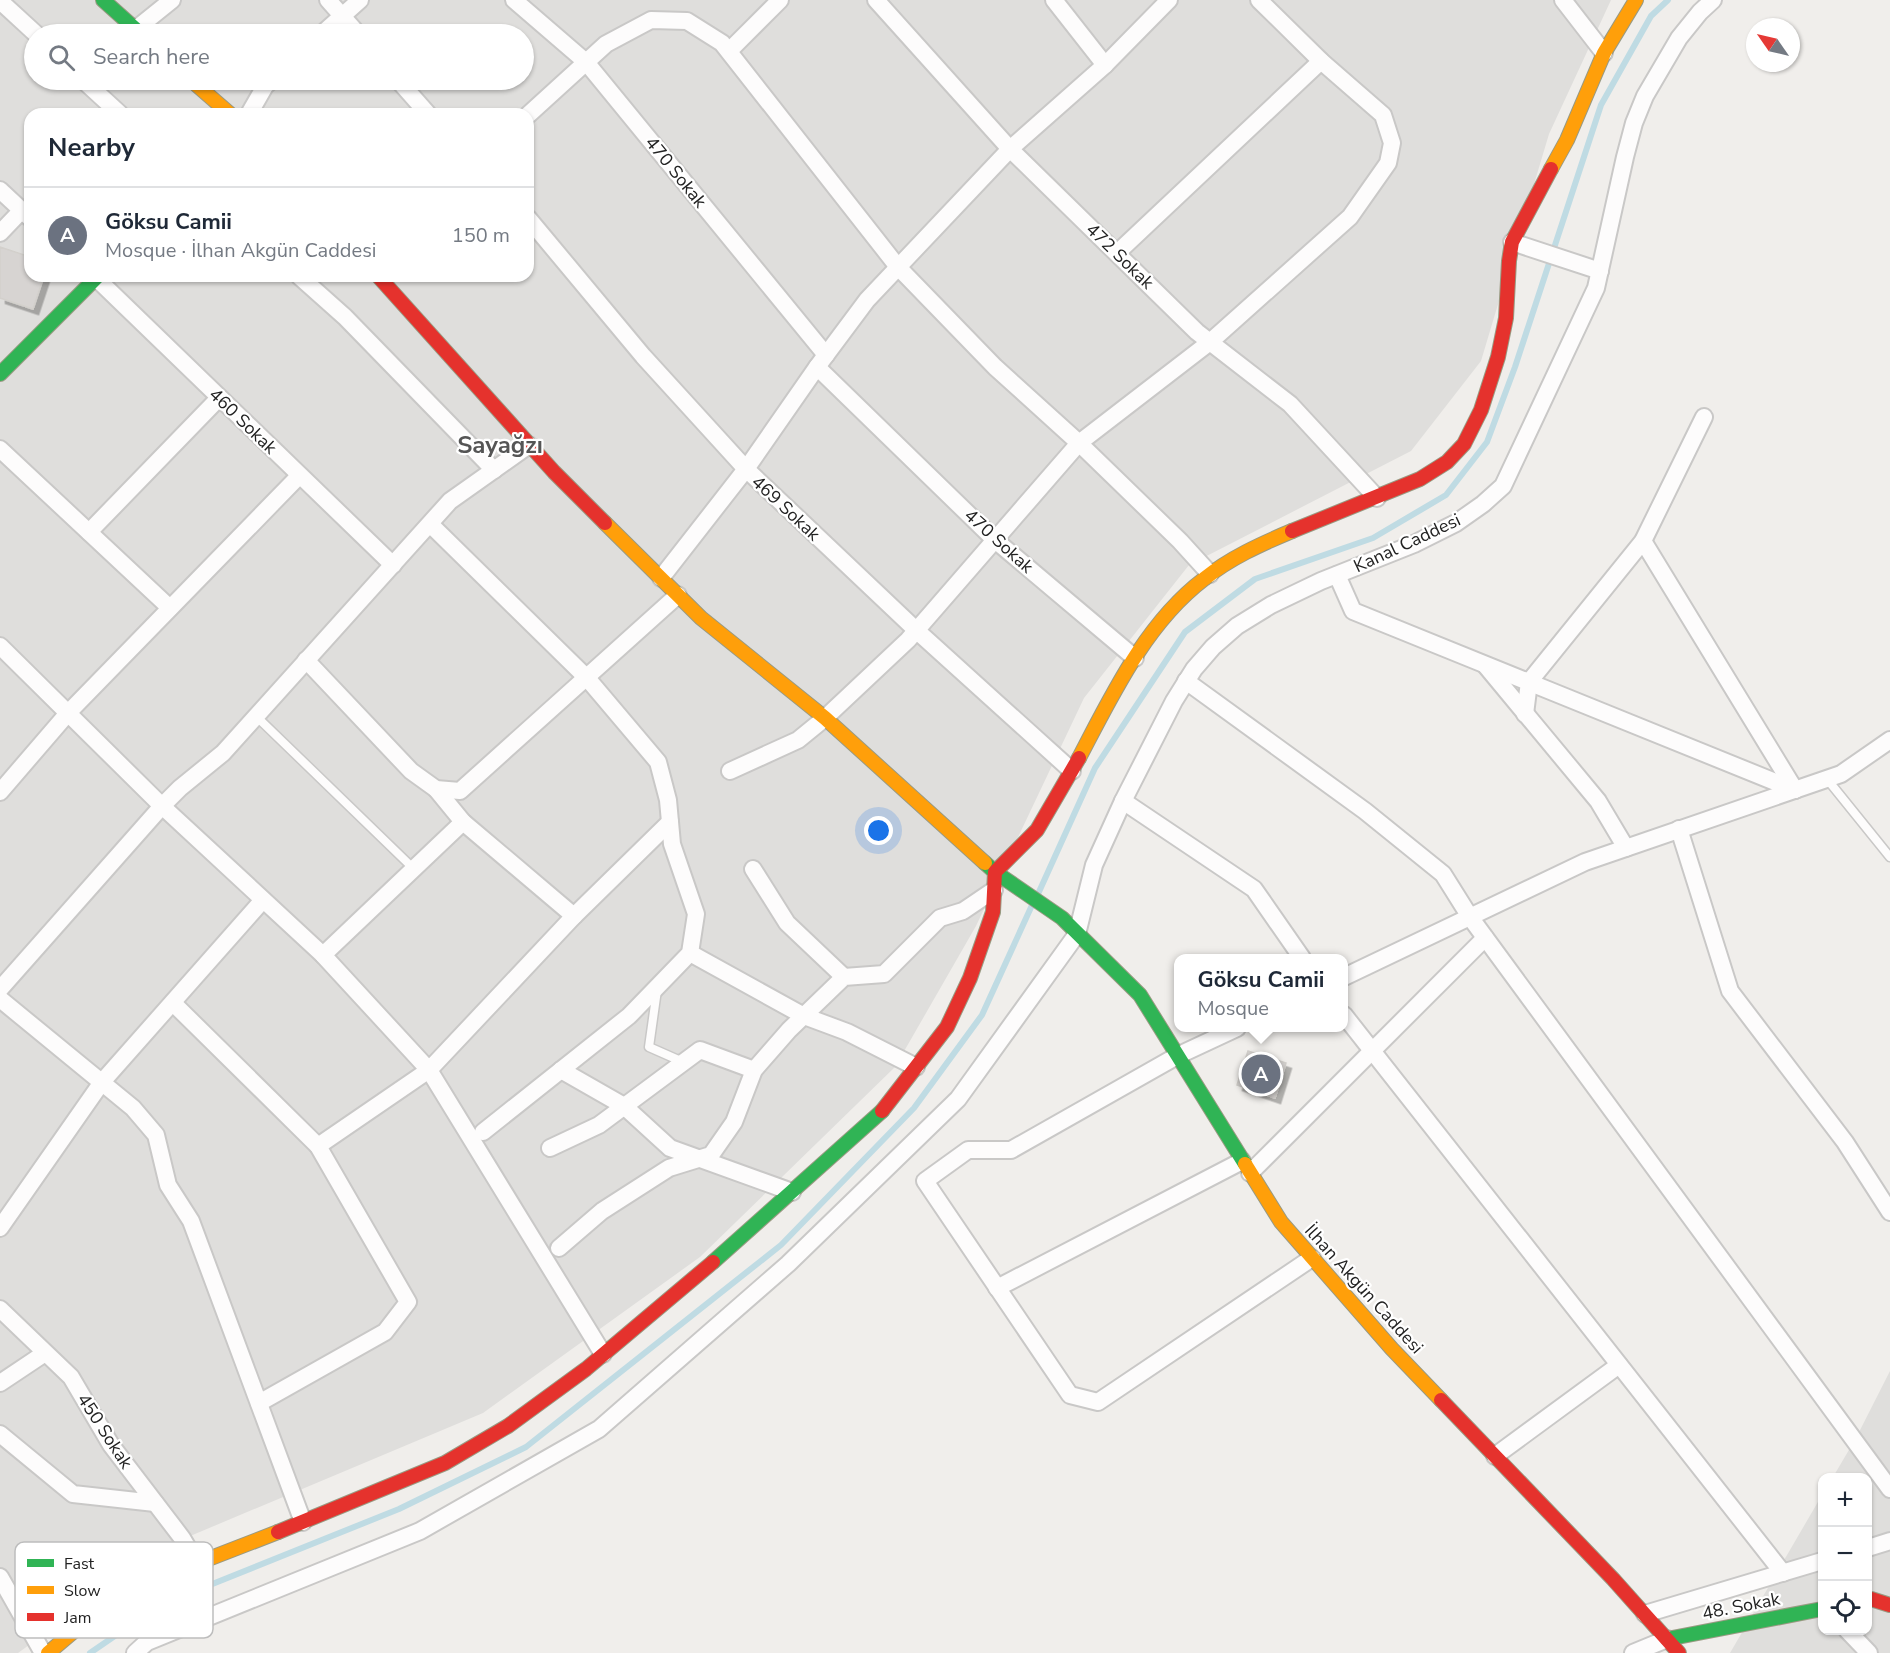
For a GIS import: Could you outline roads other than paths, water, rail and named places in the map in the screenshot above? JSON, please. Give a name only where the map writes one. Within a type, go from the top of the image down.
[{"type":"street","points":[[103,0],[130,24]]},
{"type":"street","points":[[147,24],[172,0]]},
{"type":"street","points":[[328,0],[349,24]]},
{"type":"street","points":[[333,24],[360,0]]},
{"type":"street","name":"470 Sokak","points":[[514,0],[586,62],[822,361],[994,540],[1135,658]]},
{"type":"street","points":[[729,51],[780,0]]},
{"type":"street","name":"472 Sokak","points":[[876,0],[1010,149],[1197,332],[1290,404],[1377,498]]},
{"type":"street","points":[[1054,0],[1105,65]]},
{"type":"street","points":[[661,578],[746,469],[867,300],[1010,149],[1105,65],[1169,0]]},
{"type":"street","points":[[730,771],[798,740],[825,718],[916,630],[1079,442],[1210,342],[1350,217],[1388,162],[1392,143],[1383,115],[1321,61],[1259,0]]},
{"type":"street","points":[[1563,0],[1604,53]]},
{"type":"street","points":[[995,872],[1040,825],[1135,658],[1158,624],[1184,595],[1210,574],[1239,556],[1281,536],[1422,479],[1446,462],[1465,442],[1477,420],[1497,361],[1506,319],[1508,260],[1512,242],[1568,140],[1604,53],[1636,0]]},
{"type":"street","name":"Kanal Caddesi","points":[[1077,934],[1094,865],[1123,801],[1174,701],[1194,669],[1213,647],[1237,626],[1271,605],[1414,544],[1456,523],[1503,486],[1586,310],[1600,271],[1624,157],[1634,123],[1651,86],[1679,38],[1713,0]]},
{"type":"street","points":[[0,1],[25,24]]},
{"type":"street","points":[[534,110],[606,44],[651,20],[687,21],[722,43],[898,267],[995,367],[1079,442],[1180,541],[1210,574]]},
{"type":"street","points":[[1117,253],[1321,61]]},
{"type":"street","points":[[94,90],[113,108]]},
{"type":"street","points":[[202,90],[223,108]]},
{"type":"street","points":[[252,108],[263,90]]},
{"type":"street","points":[[407,90],[423,108]]},
{"type":"street","points":[[0,190],[24,212]]},
{"type":"street","points":[[0,233],[24,215]]},
{"type":"street","name":"469 Sokak","points":[[534,225],[643,356],[746,469],[916,630],[1072,771]]},
{"type":"street","points":[[1512,242],[1600,271]]},
{"type":"street","points":[[0,374],[91,282]]},
{"type":"street","name":"460 Sokak","points":[[101,282],[393,565]]},
{"type":"street","points":[[306,282],[345,317],[494,470]]},
{"type":"street","name":"İlhan Akgün Caddesi","points":[[383,282],[554,472],[701,618],[825,718],[995,872],[1002,886],[1062,918],[1140,995],[1281,1222],[1392,1349],[1613,1579],[1679,1653]]},
{"type":"street","points":[[89,532],[219,398]]},
{"type":"street","points":[[1525,714],[1529,682],[1643,541],[1704,417]]},
{"type":"street","points":[[0,989],[162,806],[223,753],[450,501],[529,445]]},
{"type":"street","points":[[0,449],[171,608]]},
{"type":"street","points":[[0,792],[68,713],[299,476]]},
{"type":"street","points":[[430,524],[586,678],[658,762],[668,800],[672,844],[696,914],[690,953],[629,1016],[483,1132]]},
{"type":"street","points":[[1643,541],[1795,790]]},
{"type":"street","points":[[1337,575],[1353,611],[1795,790]]},
{"type":"street","points":[[436,789],[460,791],[678,595]]},
{"type":"street","points":[[0,646],[162,806],[323,955],[429,1070],[603,1354]]},
{"type":"street","points":[[306,660],[411,771],[436,789],[463,822],[574,916]]},
{"type":"street","points":[[1484,664],[1598,801],[1626,848]]},
{"type":"street","points":[[1186,681],[1365,811],[1443,874],[1485,938],[1890,1489]]},
{"type":"street","points":[[1348,975],[1585,862],[1841,774],[1890,740]]},
{"type":"street","points":[[1123,801],[1254,889],[1299,954]]},
{"type":"street","points":[[323,955],[463,822]]},
{"type":"street","points":[[318,1146],[429,1070],[574,916],[670,822]]},
{"type":"street","points":[[1679,829],[1730,991],[1845,1142],[1890,1212]]},
{"type":"street","points":[[753,869],[787,923],[844,977]]},
{"type":"street","points":[[559,1248],[602,1211],[669,1168],[711,1155],[734,1122],[754,1070],[844,977],[884,974],[939,918],[963,910],[1002,886]]},
{"type":"street","points":[[213,1558],[445,1463],[508,1426],[603,1354],[713,1262],[880,1114],[947,1027],[970,978],[1002,886]]},
{"type":"street","points":[[0,1228],[102,1082],[263,900]]},
{"type":"street","points":[[213,1615],[420,1531],[599,1429],[788,1264],[958,1099],[1077,934]]},
{"type":"street","points":[[997,1288],[1246,1167],[1372,1051],[1485,938]]},
{"type":"street","points":[[690,953],[804,1016],[847,1032],[915,1068]]},
{"type":"street","points":[[0,999],[133,1108],[156,1135],[168,1185],[191,1221],[303,1522]]},
{"type":"street","points":[[172,1003],[318,1146],[408,1302],[385,1332],[259,1403]]},
{"type":"street","points":[[1348,1020],[1783,1573]]},
{"type":"street","points":[[1229,1032],[1178,1056],[1011,1150],[968,1150],[925,1181],[1070,1395],[1098,1402],[1312,1258]]},
{"type":"street","points":[[550,1148],[599,1125],[700,1050],[754,1070]]},
{"type":"street","points":[[561,1070],[624,1107],[670,1148],[792,1192]]},
{"type":"street","name":"450 Sokak","points":[[0,1309],[71,1377],[111,1445],[184,1542]]},
{"type":"street","points":[[0,1383],[45,1353]]},
{"type":"street","points":[[1495,1456],[1619,1365]]},
{"type":"street","points":[[0,1434],[73,1494],[156,1503]]},
{"type":"street","points":[[1872,1547],[1888,1543]]},
{"type":"street","points":[[1645,1614],[1818,1562]]},
{"type":"street","points":[[0,1576],[15,1603]]},
{"type":"street","points":[[1872,1599],[1890,1605]]},
{"type":"street","name":"48. Sokak","points":[[1667,1639],[1818,1610]]},
{"type":"street","points":[[1852,1635],[1869,1653]]},
{"type":"street","points":[[35,1638],[43,1653]]},
{"type":"street","points":[[48,1653],[66,1638]]},
{"type":"street","points":[[135,1653],[147,1642],[157,1638]]},
{"type":"street","points":[[1633,1653],[1667,1639]]},
{"type":"lane","points":[[256,716],[414,869]]},
{"type":"lane","points":[[1827,779],[1890,857]]},
{"type":"lane","points":[[657,987],[649,1047],[683,1062]]},
{"type":"waterway","points":[[1038,894],[1095,768],[1185,632],[1255,579],[1373,538],[1446,495],[1487,442],[1515,367],[1601,105],[1651,16],[1668,0]]},
{"type":"waterway","points":[[213,1584],[399,1509],[526,1447],[781,1245],[914,1108],[982,1015],[1033,903]]},
{"type":"waterway","points":[[90,1653],[112,1638]]},
{"type":"place","name":"Göksu Camii","points":[[1261,1074]]},
{"type":"district","name":"Sayağzı","points":[[500,445]]}]
